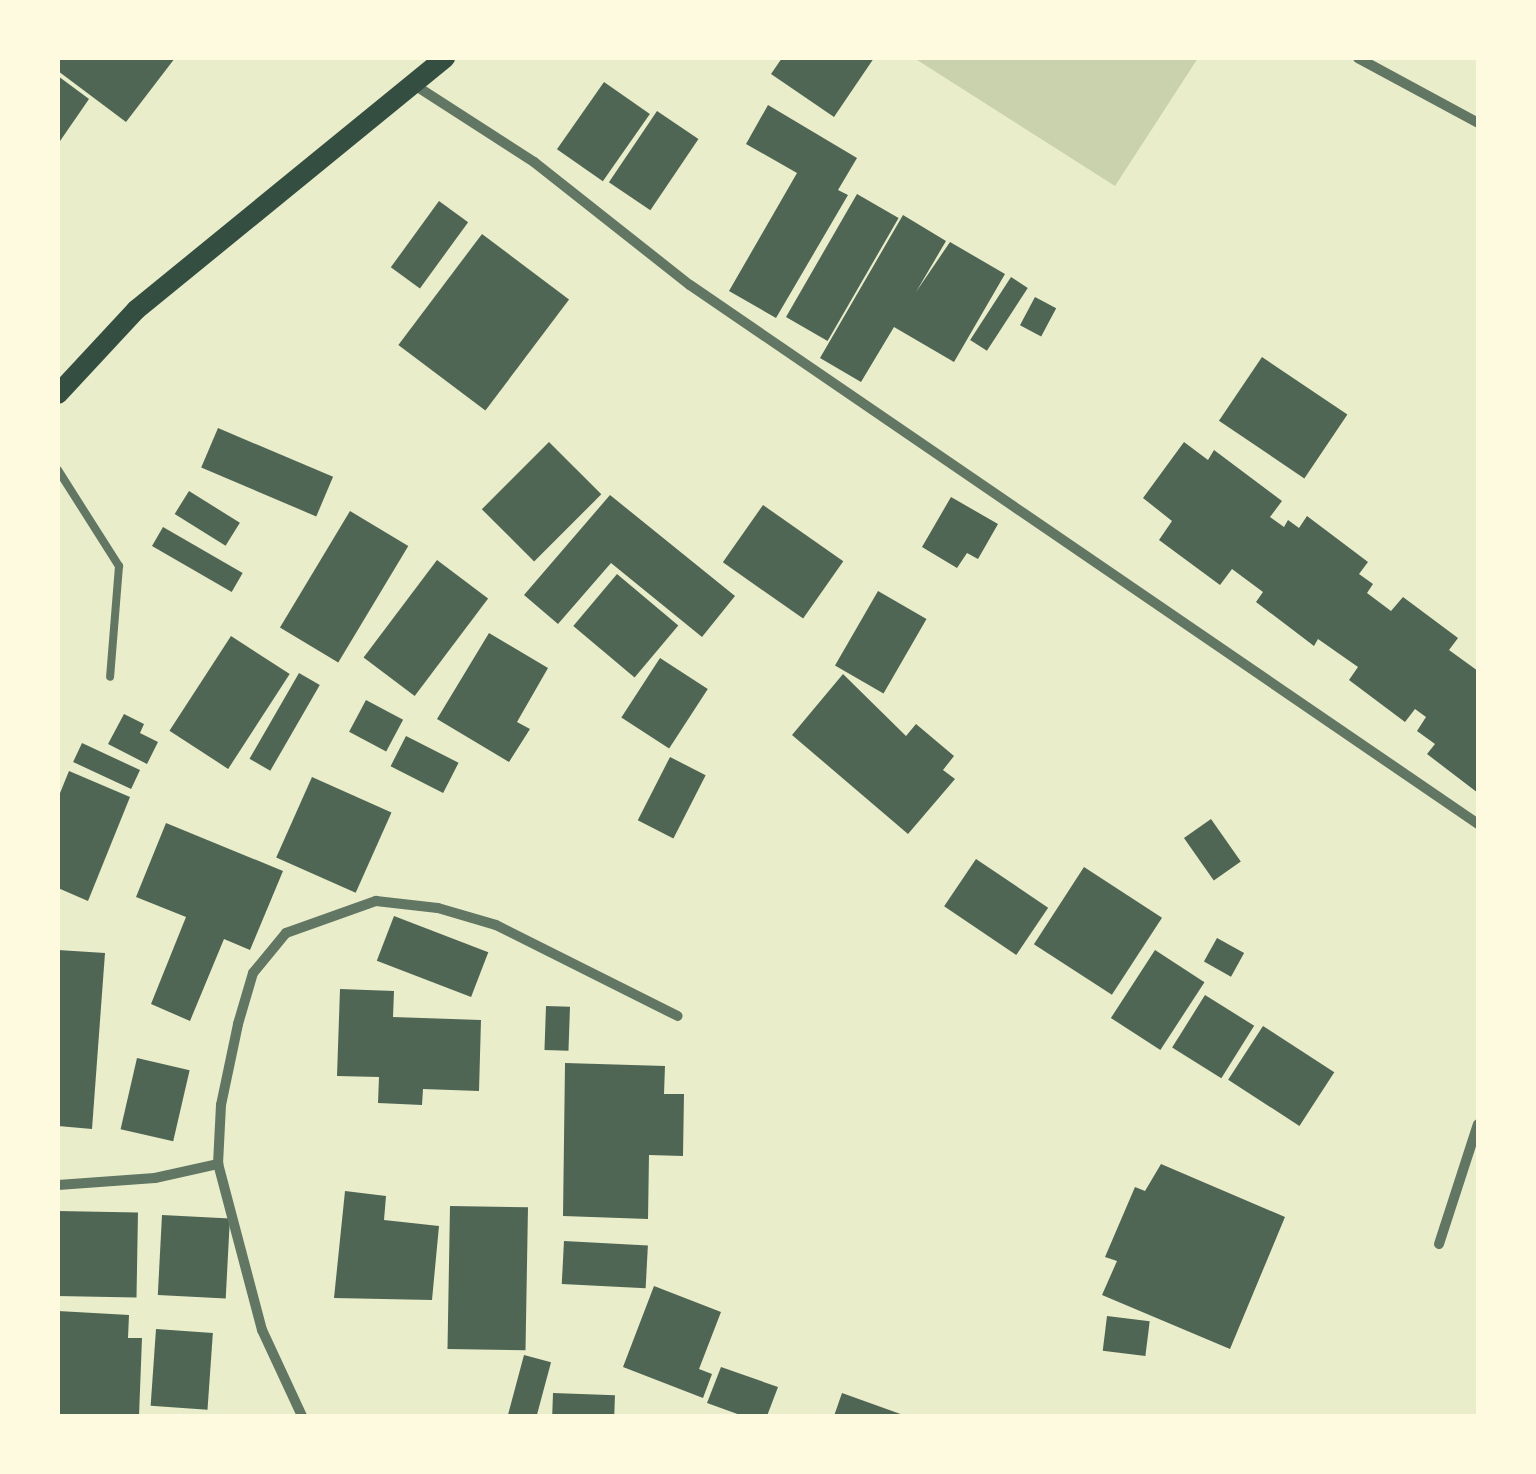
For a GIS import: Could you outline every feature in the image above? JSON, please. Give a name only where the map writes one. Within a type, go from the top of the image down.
[{"type":"main road","points":[[60,386],[136,310],[445,58]]},
{"type":"street","points":[[1358,58],[1478,123]]},
{"type":"street","points":[[413,84],[534,162],[690,285],[1478,824]]},
{"type":"street","points":[[302,1416],[262,1330],[218,1164],[221,1106],[253,974],[286,933],[318,916],[376,901],[438,908],[496,925],[678,1016]]},
{"type":"street","points":[[1439,1244],[1478,1124]]},
{"type":"street","points":[[58,1184],[156,1178],[218,1164]]},
{"type":"lane","points":[[58,470],[119,566],[110,677]]},
{"type":"green space","points":[[914,58],[1198,58],[1115,186]]},
{"type":"building","points":[[58,58],[175,58],[126,122],[58,71]]},
{"type":"building","points":[[782,58],[874,58],[834,117],[771,74]]},
{"type":"building","points":[[58,76],[89,99],[58,144]]},
{"type":"building","points":[[604,82],[650,114],[603,181],[557,149]]},
{"type":"building","points":[[768,105],[857,158],[838,190],[848,195],[776,318],[729,291],[797,173],[746,144]]},
{"type":"building","points":[[657,111],[698,139],[650,210],[609,182]]},
{"type":"building","points":[[857,194],[899,218],[828,341],[786,317]]},
{"type":"building","points":[[439,201],[468,222],[420,288],[391,267]]},
{"type":"building","points":[[903,215],[946,241],[916,292],[950,242],[1005,274],[954,362],[894,327],[861,382],[820,358]]},
{"type":"building","points":[[482,234],[569,300],[485,411],[398,345]]},
{"type":"building","points":[[1011,277],[1028,288],[987,351],[970,340]]},
{"type":"building","points":[[1035,297],[1056,308],[1041,337],[1020,325]]},
{"type":"building","points":[[1262,357],[1347,415],[1304,478],[1219,421]]},
{"type":"building","points":[[218,428],[333,477],[316,516],[201,468]]},
{"type":"building","points":[[549,442],[601,494],[534,562],[482,509]]},
{"type":"building","points":[[1184,442],[1208,460],[1214,450],[1282,501],[1270,517],[1284,527],[1288,520],[1299,528],[1307,516],[1368,562],[1359,574],[1373,584],[1367,593],[1391,611],[1403,597],[1458,638],[1449,650],[1478,671],[1478,793],[1427,754],[1435,744],[1417,731],[1426,717],[1415,709],[1405,722],[1349,680],[1358,667],[1318,639],[1314,646],[1256,602],[1263,592],[1232,569],[1220,585],[1159,540],[1172,521],[1143,498]]},
{"type":"building","points":[[189,491],[240,523],[226,546],[175,514]]},
{"type":"building","points":[[610,495],[735,596],[702,637],[611,563],[558,624],[524,595]]},
{"type":"building","points":[[951,497],[998,524],[978,559],[967,553],[957,568],[922,547]]},
{"type":"building","points":[[763,505],[843,561],[803,619],[723,562]]},
{"type":"building","points":[[350,511],[408,546],[338,663],[280,628]]},
{"type":"building","points":[[163,527],[243,573],[232,592],[152,546]]},
{"type":"building","points":[[437,560],[488,599],[415,696],[364,657]]},
{"type":"building","points":[[617,574],[678,625],[635,678],[573,626]]},
{"type":"building","points":[[878,591],[926,619],[883,693],[835,665]]},
{"type":"building","points":[[489,633],[548,668],[517,722],[530,729],[509,762],[437,719]]},
{"type":"building","points":[[231,636],[290,674],[228,769],[169,731]]},
{"type":"building","points":[[660,658],[708,689],[669,749],[621,718]]},
{"type":"building","points":[[299,673],[320,685],[270,771],[250,759]]},
{"type":"building","points":[[843,674],[906,736],[916,724],[954,756],[943,770],[955,779],[908,834],[792,735]]},
{"type":"building","points":[[366,700],[403,720],[386,752],[349,732]]},
{"type":"building","points":[[124,714],[144,724],[140,733],[158,742],[147,764],[108,744]]},
{"type":"building","points":[[406,736],[459,763],[443,793],[391,766]]},
{"type":"building","points":[[82,743],[140,770],[131,789],[73,762]]},
{"type":"building","points":[[670,757],[706,775],[673,838],[638,820]]},
{"type":"building","points":[[69,771],[130,797],[88,901],[58,888],[58,798]]},
{"type":"building","points":[[312,777],[391,812],[356,893],[276,857]]},
{"type":"building","points":[[1211,819],[1241,862],[1214,881],[1184,838]]},
{"type":"building","points":[[166,823],[283,871],[250,950],[224,939],[190,1021],[151,1004],[186,917],[136,897]]},
{"type":"building","points":[[976,859],[1048,908],[1016,955],[944,906]]},
{"type":"building","points":[[1084,867],[1162,918],[1112,995],[1034,944]]},
{"type":"building","points":[[394,916],[488,952],[471,997],[377,961]]},
{"type":"building","points":[[1217,938],[1244,953],[1231,977],[1204,962]]},
{"type":"building","points":[[58,950],[105,953],[92,1129],[58,1126]]},
{"type":"building","points":[[1155,950],[1204,982],[1160,1050],[1111,1018]]},
{"type":"building","points":[[340,989],[394,991],[393,1017],[481,1020],[479,1091],[423,1089],[422,1105],[378,1103],[379,1077],[337,1076]]},
{"type":"building","points":[[1205,995],[1254,1026],[1221,1078],[1172,1048]]},
{"type":"building","points":[[546,1006],[570,1007],[568,1051],[544,1050]]},
{"type":"building","points":[[1263,1026],[1334,1072],[1299,1126],[1228,1080]]},
{"type":"building","points":[[137,1058],[190,1070],[173,1141],[121,1129]]},
{"type":"building","points":[[565,1063],[665,1066],[664,1094],[684,1094],[683,1156],[649,1155],[648,1219],[563,1216]]},
{"type":"building","points":[[1161,1164],[1285,1217],[1230,1349],[1102,1295],[1117,1261],[1105,1257],[1135,1187],[1145,1191]]},
{"type":"building","points":[[345,1191],[386,1196],[384,1220],[439,1226],[432,1300],[334,1298]]},
{"type":"building","points":[[450,1206],[528,1207],[525,1350],[448,1349]]},
{"type":"building","points":[[58,1211],[138,1212],[137,1297],[58,1296]]},
{"type":"building","points":[[162,1215],[230,1219],[226,1298],[158,1295]]},
{"type":"building","points":[[564,1241],[648,1245],[646,1288],[562,1284]]},
{"type":"building","points":[[654,1286],[721,1312],[699,1369],[712,1374],[703,1398],[623,1367]]},
{"type":"building","points":[[58,1311],[129,1315],[128,1338],[142,1338],[139,1416],[58,1416]]},
{"type":"building","points":[[1107,1316],[1150,1321],[1145,1356],[1103,1351]]},
{"type":"building","points":[[156,1329],[213,1333],[207,1410],[151,1406]]},
{"type":"building","points":[[524,1355],[551,1362],[537,1416],[508,1416]]},
{"type":"building","points":[[721,1367],[778,1387],[767,1416],[743,1416],[707,1403]]},
{"type":"building","points":[[553,1393],[615,1395],[614,1416],[552,1416]]},
{"type":"building","points":[[842,1393],[906,1416],[834,1416]]}]
